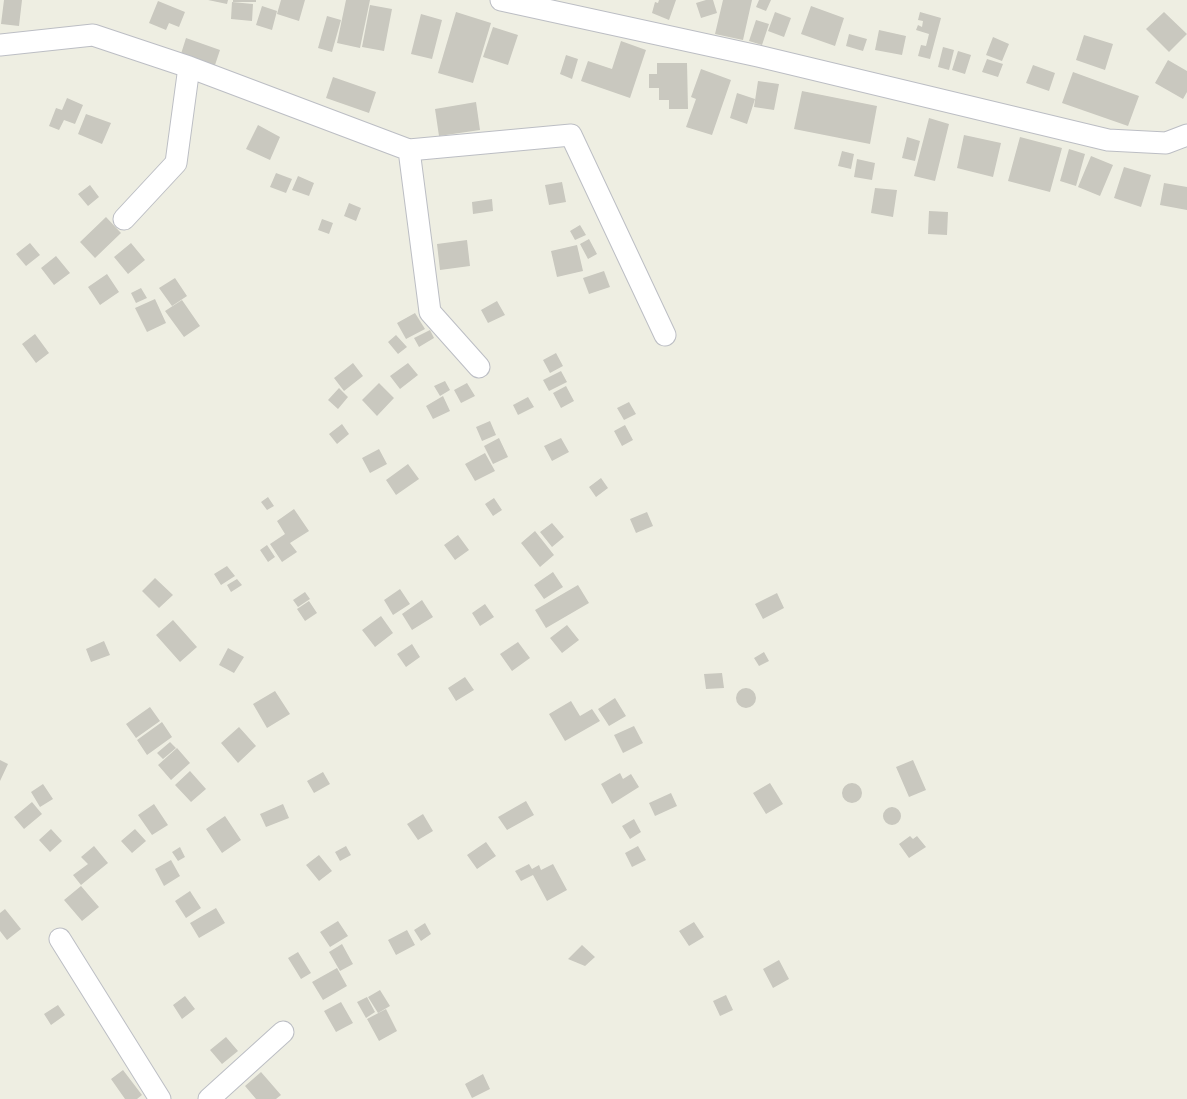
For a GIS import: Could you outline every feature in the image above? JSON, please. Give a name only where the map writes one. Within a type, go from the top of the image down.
[{"type":"street","points":[[501,0],[758,56],[1108,140],[1166,142],[1187,135]]},
{"type":"street","points":[[0,45],[93,35],[189,67],[408,150],[571,135],[665,335]]},
{"type":"street","points":[[124,219],[176,163],[189,67]]},
{"type":"street","points":[[408,150],[430,312],[479,367]]},
{"type":"street","points":[[60,939],[160,1099]]},
{"type":"street","points":[[209,1099],[283,1032]]},
{"type":"building","points":[[4,0],[22,0],[19,26],[1,24]]},
{"type":"building","points":[[208,0],[228,0],[227,4]]},
{"type":"building","points":[[233,0],[256,0],[256,2],[233,2]]},
{"type":"building","points":[[281,0],[305,0],[299,21],[277,14]]},
{"type":"building","points":[[346,0],[370,0],[360,48],[337,43]]},
{"type":"building","points":[[659,0],[676,0],[669,20],[652,13],[655,2],[658,3]]},
{"type":"building","points":[[706,0],[713,0],[717,13],[701,18],[696,3]]},
{"type":"building","points":[[723,0],[752,0],[743,40],[715,34]]},
{"type":"building","points":[[759,0],[771,0],[766,11],[756,7]]},
{"type":"building","points":[[158,1],[185,12],[179,27],[169,23],[166,30],[149,23]]},
{"type":"building","points":[[232,2],[253,4],[252,21],[231,19]]},
{"type":"building","points":[[370,5],[392,9],[384,51],[362,47]]},
{"type":"building","points":[[262,6],[277,11],[272,30],[256,25]]},
{"type":"building","points":[[811,6],[844,18],[835,46],[801,34]]},
{"type":"building","points":[[456,12],[491,23],[473,83],[438,73]]},
{"type":"building","points":[[775,12],[791,18],[784,37],[768,31]]},
{"type":"building","points":[[920,12],[941,18],[930,59],[918,56],[921,45],[926,46],[929,34],[916,30],[918,25],[922,27],[923,21],[918,20]]},
{"type":"building","points":[[1164,12],[1187,34],[1169,52],[1146,29]]},
{"type":"building","points":[[421,14],[442,20],[432,59],[411,54]]},
{"type":"building","points":[[327,16],[341,20],[332,52],[318,48]]},
{"type":"building","points":[[756,20],[769,24],[762,45],[749,41]]},
{"type":"building","points":[[493,27],[518,35],[508,65],[483,57]]},
{"type":"building","points":[[879,30],[906,36],[902,55],[875,50]]},
{"type":"building","points":[[849,34],[867,39],[863,51],[846,46]]},
{"type":"building","points":[[1084,35],[1113,44],[1105,70],[1076,60]]},
{"type":"building","points":[[993,37],[1009,44],[1002,61],[986,55]]},
{"type":"building","points":[[186,38],[220,50],[214,68],[180,57]]},
{"type":"building","points":[[621,41],[646,50],[630,98],[581,81],[588,61],[612,69]]},
{"type":"building","points":[[943,47],[954,50],[949,70],[938,67]]},
{"type":"building","points":[[958,51],[971,55],[965,74],[952,70]]},
{"type":"building","points":[[566,55],[578,59],[572,79],[560,74]]},
{"type":"building","points":[[987,59],[1003,64],[998,77],[982,72]]},
{"type":"building","points":[[1168,60],[1187,71],[1187,92],[1183,99],[1155,83]]},
{"type":"building","points":[[657,63],[687,63],[688,109],[669,109],[669,100],[659,100],[659,88],[649,88],[649,74],[657,74]]},
{"type":"building","points":[[1033,65],[1055,73],[1049,91],[1026,83]]},
{"type":"building","points":[[701,69],[731,80],[712,135],[686,127],[696,99],[691,97]]},
{"type":"building","points":[[1073,72],[1139,96],[1128,126],[1062,103]]},
{"type":"building","points":[[333,77],[376,92],[369,113],[326,98]]},
{"type":"building","points":[[758,81],[779,84],[774,110],[754,107]]},
{"type":"building","points":[[802,91],[877,106],[870,144],[794,129]]},
{"type":"building","points":[[737,93],[755,99],[747,124],[730,118]]},
{"type":"building","points":[[67,98],[83,105],[75,124],[64,120],[59,130],[49,126],[56,108],[62,110]]},
{"type":"building","points":[[476,102],[480,130],[439,136],[435,109]]},
{"type":"building","points":[[86,114],[111,123],[102,144],[78,134]]},
{"type":"building","points":[[929,118],[949,124],[935,181],[914,176]]},
{"type":"building","points":[[258,125],[280,137],[270,160],[246,149]]},
{"type":"building","points":[[964,135],[1001,143],[993,177],[957,168]]},
{"type":"building","points":[[907,137],[920,141],[915,161],[902,158]]},
{"type":"building","points":[[1020,137],[1062,148],[1050,192],[1008,181]]},
{"type":"building","points":[[1069,149],[1085,154],[1076,186],[1060,181]]},
{"type":"building","points":[[842,151],[854,154],[851,169],[838,166]]},
{"type":"building","points":[[1091,156],[1113,165],[1100,196],[1078,187]]},
{"type":"building","points":[[857,159],[875,163],[872,180],[854,177]]},
{"type":"building","points":[[1124,167],[1151,175],[1141,207],[1114,198]]},
{"type":"building","points":[[276,173],[292,179],[286,193],[270,187]]},
{"type":"building","points":[[298,176],[314,183],[309,196],[292,190]]},
{"type":"building","points":[[562,182],[566,202],[549,205],[545,185]]},
{"type":"building","points":[[1164,183],[1187,187],[1187,210],[1160,205]]},
{"type":"building","points":[[90,185],[99,197],[88,206],[78,194]]},
{"type":"building","points":[[875,188],[897,190],[893,217],[871,213]]},
{"type":"building","points":[[492,199],[493,211],[473,214],[472,202]]},
{"type":"building","points":[[349,203],[361,208],[356,221],[344,216]]},
{"type":"building","points":[[929,211],[948,212],[947,235],[928,234]]},
{"type":"building","points":[[106,217],[121,233],[95,258],[80,242]]},
{"type":"building","points":[[322,219],[333,223],[329,234],[318,230]]},
{"type":"building","points":[[580,225],[586,235],[575,240],[570,231]]},
{"type":"building","points":[[589,239],[597,254],[588,259],[580,244]]},
{"type":"building","points":[[467,240],[470,266],[440,270],[437,244]]},
{"type":"building","points":[[30,243],[40,255],[26,266],[16,254]]},
{"type":"building","points":[[131,243],[145,260],[128,274],[114,257]]},
{"type":"building","points":[[577,245],[583,271],[557,277],[551,251]]},
{"type":"building","points":[[56,256],[70,273],[54,285],[41,268]]},
{"type":"building","points":[[604,271],[610,287],[589,294],[583,278]]},
{"type":"building","points":[[107,274],[119,292],[100,305],[88,287]]},
{"type":"building","points":[[175,278],[187,296],[172,306],[159,288]]},
{"type":"building","points":[[141,288],[147,298],[136,303],[131,293]]},
{"type":"building","points":[[155,299],[166,323],[147,332],[135,308]]},
{"type":"building","points":[[182,300],[200,326],[184,337],[165,311]]},
{"type":"building","points":[[497,301],[505,315],[488,323],[481,310]]},
{"type":"building","points":[[415,313],[425,329],[406,339],[397,323]]},
{"type":"building","points":[[430,330],[434,338],[419,347],[414,338]]},
{"type":"building","points":[[35,334],[49,353],[36,363],[22,344]]},
{"type":"building","points":[[396,335],[407,347],[398,354],[388,342]]},
{"type":"building","points":[[556,353],[563,366],[550,373],[543,360]]},
{"type":"building","points":[[353,363],[363,376],[344,391],[334,378]]},
{"type":"building","points":[[408,363],[418,375],[400,389],[390,376]]},
{"type":"building","points":[[561,371],[567,382],[549,391],[543,380]]},
{"type":"building","points":[[445,381],[450,390],[440,396],[434,386]]},
{"type":"building","points":[[379,383],[394,398],[377,416],[362,400]]},
{"type":"building","points":[[467,383],[475,396],[461,403],[454,390]]},
{"type":"building","points":[[566,386],[574,401],[561,408],[553,393]]},
{"type":"building","points":[[339,388],[348,397],[338,409],[328,400]]},
{"type":"building","points":[[443,396],[450,411],[433,419],[426,406]]},
{"type":"building","points":[[528,397],[534,407],[518,415],[513,405]]},
{"type":"building","points":[[629,402],[636,414],[624,420],[617,408]]},
{"type":"building","points":[[490,421],[496,435],[482,441],[476,427]]},
{"type":"building","points":[[342,424],[349,434],[337,444],[329,434]]},
{"type":"building","points":[[625,425],[633,440],[622,446],[614,431]]},
{"type":"building","points":[[499,438],[508,457],[493,464],[484,446]]},
{"type":"building","points":[[561,438],[569,452],[552,461],[544,446]]},
{"type":"building","points":[[379,449],[387,464],[370,473],[362,458]]},
{"type":"building","points":[[485,453],[495,471],[475,481],[465,464]]},
{"type":"building","points":[[408,464],[419,479],[396,495],[386,480]]},
{"type":"building","points":[[601,478],[608,488],[596,497],[589,487]]},
{"type":"building","points":[[268,497],[274,506],[267,510],[261,502]]},
{"type":"building","points":[[494,498],[502,510],[493,516],[485,504]]},
{"type":"building","points":[[294,509],[309,531],[290,543],[297,552],[282,562],[270,544],[285,534],[277,521]]},
{"type":"building","points":[[647,512],[653,526],[636,533],[630,519]]},
{"type":"building","points":[[552,523],[564,537],[552,547],[540,532]]},
{"type":"building","points":[[535,531],[554,555],[540,567],[521,543]]},
{"type":"building","points":[[458,535],[469,550],[455,560],[444,545]]},
{"type":"building","points":[[267,545],[275,557],[268,562],[260,550]]},
{"type":"building","points":[[227,566],[235,576],[221,585],[214,574]]},
{"type":"building","points":[[553,572],[563,587],[544,599],[534,585]]},
{"type":"building","points":[[155,578],[173,595],[159,608],[142,591]]},
{"type":"building","points":[[237,579],[242,585],[231,592],[227,585]]},
{"type":"building","points":[[578,585],[589,603],[546,628],[535,610]]},
{"type":"building","points":[[400,589],[410,604],[393,615],[384,600]]},
{"type":"building","points":[[305,592],[310,599],[298,607],[293,600]]},
{"type":"building","points":[[777,593],[784,608],[763,619],[755,604]]},
{"type":"building","points":[[422,600],[433,617],[412,630],[402,614]]},
{"type":"building","points":[[309,601],[317,613],[305,621],[297,609]]},
{"type":"building","points":[[485,604],[494,617],[480,626],[472,613]]},
{"type":"building","points":[[381,616],[393,633],[375,647],[362,630]]},
{"type":"building","points":[[173,620],[197,647],[180,662],[156,635]]},
{"type":"building","points":[[567,625],[579,640],[562,653],[550,638]]},
{"type":"building","points":[[104,641],[110,655],[91,662],[86,649]]},
{"type":"building","points":[[518,642],[530,658],[512,671],[500,654]]},
{"type":"building","points":[[412,644],[420,657],[406,667],[397,654]]},
{"type":"building","points":[[228,648],[244,657],[234,673],[219,665]]},
{"type":"building","points":[[764,652],[769,661],[759,666],[754,658]]},
{"type":"building","points":[[722,673],[724,688],[706,689],[704,674]]},
{"type":"building","points":[[465,677],[474,690],[456,701],[448,688]]},
{"type":"building","points":[[746,688],[753,691],[756,698],[753,705],[746,708],[739,705],[736,698],[739,691]]},
{"type":"building","points":[[275,691],[290,714],[267,728],[253,704]]},
{"type":"building","points":[[615,698],[626,716],[609,726],[598,709]]},
{"type":"building","points":[[571,701],[580,716],[592,709],[600,721],[565,741],[549,714]]},
{"type":"building","points":[[150,707],[160,721],[136,738],[126,724]]},
{"type":"building","points":[[162,722],[172,737],[147,755],[137,740]]},
{"type":"building","points":[[634,726],[643,743],[623,753],[614,735]]},
{"type":"building","points":[[239,727],[256,746],[238,763],[221,743]]},
{"type":"building","points":[[170,742],[176,748],[163,759],[157,753]]},
{"type":"building","points":[[177,748],[190,763],[171,780],[158,765]]},
{"type":"building","points":[[0,760],[8,764],[0,781]]},
{"type":"building","points":[[913,760],[926,790],[909,797],[896,767]]},
{"type":"building","points":[[190,771],[206,789],[191,802],[175,785]]},
{"type":"building","points":[[323,772],[330,784],[314,793],[307,781]]},
{"type":"building","points":[[620,773],[623,779],[631,774],[639,787],[612,804],[601,784]]},
{"type":"building","points":[[770,783],[783,804],[766,814],[753,793]]},
{"type":"building","points":[[848,783],[856,783],[862,789],[862,797],[856,803],[848,803],[842,797],[842,789]]},
{"type":"building","points":[[43,784],[53,799],[40,807],[31,792]]},
{"type":"building","points":[[671,793],[677,806],[655,816],[649,803]]},
{"type":"building","points":[[526,801],[534,815],[507,830],[498,817]]},
{"type":"building","points":[[32,802],[42,814],[24,829],[14,817]]},
{"type":"building","points":[[154,804],[168,825],[152,835],[138,815]]},
{"type":"building","points":[[283,804],[289,818],[266,827],[260,814]]},
{"type":"building","points":[[892,807],[898,810],[901,816],[898,822],[892,825],[886,822],[883,816],[886,810]]},
{"type":"building","points":[[423,814],[433,831],[418,840],[407,824]]},
{"type":"building","points":[[225,816],[241,840],[222,853],[206,829]]},
{"type":"building","points":[[634,819],[641,832],[630,839],[622,826]]},
{"type":"building","points":[[51,829],[62,841],[50,852],[39,840]]},
{"type":"building","points":[[135,829],[146,841],[132,853],[121,841]]},
{"type":"building","points":[[910,836],[913,839],[917,836],[926,847],[909,858],[899,844]]},
{"type":"building","points":[[486,842],[496,856],[477,869],[467,855]]},
{"type":"building","points":[[94,846],[108,863],[81,885],[73,875],[88,864],[81,857]]},
{"type":"building","points":[[346,846],[351,855],[340,861],[335,852]]},
{"type":"building","points":[[638,846],[646,860],[632,867],[625,853]]},
{"type":"building","points":[[180,847],[185,857],[178,861],[172,852]]},
{"type":"building","points":[[319,855],[332,871],[319,881],[306,865]]},
{"type":"building","points":[[171,860],[180,876],[164,886],[155,869]]},
{"type":"building","points":[[529,864],[532,869],[539,865],[541,870],[553,864],[567,890],[547,901],[533,875],[521,881],[515,871]]},
{"type":"building","points":[[81,886],[99,907],[82,921],[64,900]]},
{"type":"building","points":[[190,891],[201,908],[186,918],[175,901]]},
{"type":"building","points":[[216,908],[225,923],[199,938],[190,923]]},
{"type":"building","points":[[5,909],[21,929],[7,940],[0,931],[0,913]]},
{"type":"building","points":[[338,921],[348,936],[330,947],[320,932]]},
{"type":"building","points":[[694,922],[704,937],[689,946],[679,931]]},
{"type":"building","points":[[425,923],[431,934],[421,941],[414,930]]},
{"type":"building","points":[[407,930],[415,945],[396,955],[388,940]]},
{"type":"building","points":[[342,944],[353,964],[340,971],[329,952]]},
{"type":"building","points":[[582,945],[595,957],[585,966],[568,959]]},
{"type":"building","points":[[298,952],[311,973],[301,979],[288,958]]},
{"type":"building","points":[[779,960],[789,979],[773,988],[763,969]]},
{"type":"building","points":[[337,968],[347,986],[323,1000],[312,982]]},
{"type":"building","points":[[380,990],[390,1006],[378,1013],[368,997]]},
{"type":"building","points":[[726,995],[733,1010],[720,1016],[713,1001]]},
{"type":"building","points":[[185,996],[195,1009],[182,1019],[173,1005]]},
{"type":"building","points":[[367,997],[375,1012],[366,1018],[357,1002]]},
{"type":"building","points":[[341,1002],[353,1023],[336,1032],[324,1011]]},
{"type":"building","points":[[58,1005],[65,1015],[51,1025],[44,1014]]},
{"type":"building","points":[[386,1009],[397,1031],[379,1041],[367,1019]]},
{"type":"building","points":[[226,1037],[238,1051],[222,1064],[210,1050]]},
{"type":"building","points":[[123,1070],[142,1095],[137,1099],[125,1099],[111,1079]]},
{"type":"building","points":[[261,1072],[281,1095],[276,1099],[256,1099],[245,1086]]},
{"type":"building","points":[[483,1074],[490,1089],[472,1098],[465,1084]]}]
